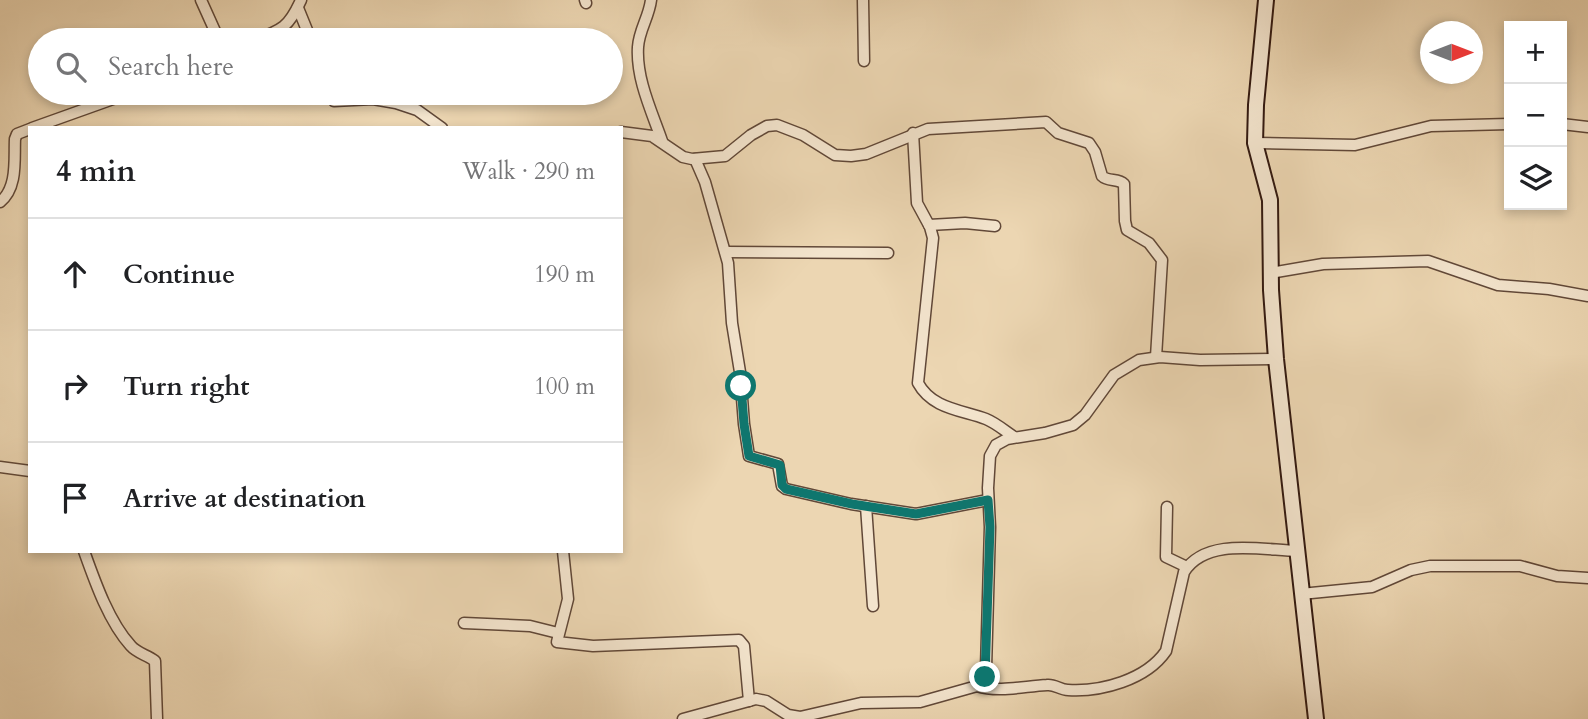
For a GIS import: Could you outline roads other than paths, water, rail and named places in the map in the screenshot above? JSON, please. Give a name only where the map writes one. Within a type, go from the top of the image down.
[{"type":"street","points":[[201,0],[214,28]]},
{"type":"street","points":[[651,0],[639,36],[639,72],[662,141]]},
{"type":"street","points":[[863,0],[864,61]]},
{"type":"street","points":[[1266,0],[1255,143],[1270,200],[1270,273],[1276,359],[1316,719]]},
{"type":"street","points":[[285,28],[300,4]]},
{"type":"street","points":[[300,4],[307,28]]},
{"type":"street","points":[[37,126],[96,105]]},
{"type":"street","points":[[398,105],[422,113],[439,126]]},
{"type":"street","points":[[623,132],[644,134],[662,141],[683,157],[695,159],[725,156],[748,136],[772,125],[803,135],[838,156],[866,154],[928,129],[1041,122],[1049,125],[1059,133],[1089,143],[1095,152],[1102,176],[1125,184],[1127,230],[1149,243],[1162,260],[1156,357]]},
{"type":"street","points":[[1255,143],[1354,145],[1431,127],[1504,124]]},
{"type":"street","points":[[1567,125],[1588,127]]},
{"type":"street","points":[[0,202],[7,196],[11,185],[15,139],[18,134],[28,129]]},
{"type":"street","points":[[913,133],[917,203],[929,225],[933,251],[918,383],[929,396],[942,405],[987,419],[1014,437]]},
{"type":"street","points":[[695,159],[705,182],[726,252],[749,456],[780,465],[782,485],[786,489],[866,506],[925,514],[988,500]]},
{"type":"street","points":[[929,225],[965,223],[995,226]]},
{"type":"street","points":[[726,252],[888,253]]},
{"type":"street","points":[[1270,273],[1323,264],[1428,261],[1498,285],[1565,291],[1588,296]]},
{"type":"street","points":[[682,719],[749,701],[766,701],[788,715],[800,717],[861,703],[920,702],[977,686],[984,680],[986,668],[988,500],[992,449],[1000,442],[1014,437],[1045,433],[1073,425],[1085,415],[1107,382],[1120,370],[1139,360],[1156,357],[1276,359]]},
{"type":"street","points":[[0,467],[28,471]]},
{"type":"street","points":[[866,506],[873,606]]},
{"type":"street","points":[[1167,507],[1166,557],[1187,567]]},
{"type":"street","points":[[977,686],[989,689],[1050,684],[1065,690],[1086,689],[1109,686],[1136,675],[1166,651],[1187,567],[1216,549],[1297,551]]},
{"type":"street","points":[[85,553],[101,596],[127,640],[135,650],[152,658],[156,663],[157,719]]},
{"type":"street","points":[[563,553],[568,599],[557,642],[581,645],[741,641],[746,657],[749,701]]},
{"type":"street","points":[[1301,594],[1372,587],[1411,570],[1430,566],[1520,566],[1558,576],[1588,578]]},
{"type":"street","points":[[464,623],[530,626],[558,633]]}]
